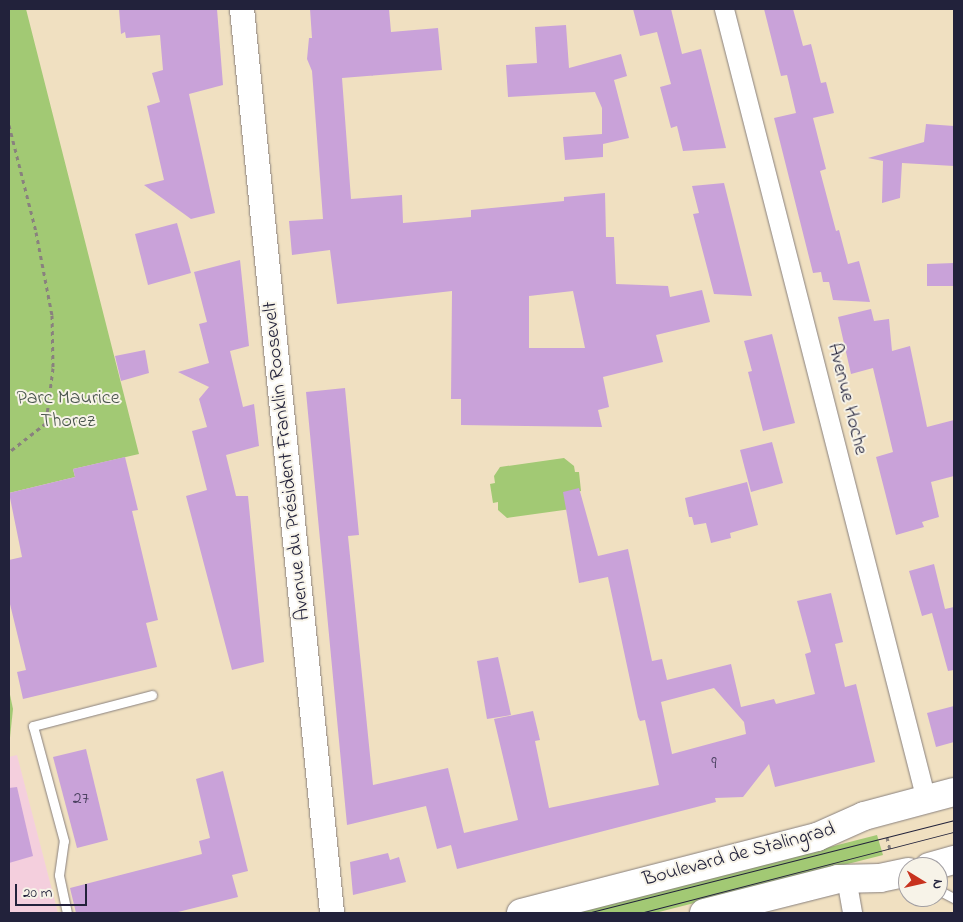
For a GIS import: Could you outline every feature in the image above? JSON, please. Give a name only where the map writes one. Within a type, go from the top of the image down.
[{"type":"main road","name":"Boulevard de Stalingrad","points":[[521,913],[817,837],[881,812],[954,792]]},
{"type":"main road","points":[[704,913],[846,878],[898,874]]},
{"type":"street","name":"Avenue du Président Franklin Roosevelt","points":[[242,9],[332,913]]},
{"type":"street","name":"Avenue Hoche","points":[[724,9],[926,800]]},
{"type":"street","points":[[846,878],[852,913]]},
{"type":"lane","points":[[67,913],[59,875],[64,841],[33,726],[152,695]]},
{"type":"path","points":[[9,125],[36,232],[52,315],[53,368],[46,423],[9,452]]},
{"type":"path","points":[[881,812],[898,862]]},
{"type":"shaded area","points":[[17,755],[58,913],[9,913],[9,757]]},
{"type":"green space","name":"Parc Maurice Thorez","points":[[9,9],[26,9],[139,454],[73,469],[75,477],[9,493]]},
{"type":"green space","points":[[564,458],[574,466],[575,472],[579,472],[581,491],[577,492],[571,509],[507,518],[498,510],[498,502],[493,503],[490,484],[495,483],[494,476],[500,467]]},
{"type":"green space","points":[[9,690],[13,709],[9,747]]},
{"type":"green space","points":[[877,835],[883,855],[655,913],[570,913]]},
{"type":"building","points":[[119,9],[217,9],[223,85],[189,94],[215,213],[191,219],[144,185],[164,180],[147,106],[160,102],[152,73],[163,70],[160,35],[126,38],[125,32],[121,34]]},
{"type":"building","points":[[310,9],[389,9],[391,32],[438,28],[442,70],[342,78],[351,199],[402,195],[403,223],[471,217],[471,210],[564,201],[564,197],[605,193],[606,237],[614,237],[616,284],[668,286],[670,297],[702,290],[710,322],[656,335],[663,362],[603,377],[609,407],[598,410],[602,427],[461,425],[461,399],[451,399],[452,291],[337,304],[330,250],[292,255],[289,221],[323,219],[312,71],[307,59],[309,38],[312,38]],"holes":[[[573,291],[585,348],[529,348],[529,296]]]},
{"type":"building","points":[[633,9],[671,9],[682,54],[701,49],[726,148],[683,151],[677,126],[671,128],[660,87],[671,84],[657,32],[640,36]]},
{"type":"building","points":[[764,9],[793,9],[803,46],[811,44],[821,83],[826,82],[834,113],[813,118],[826,169],[820,171],[836,231],[839,230],[848,264],[859,261],[870,302],[833,300],[829,282],[823,282],[821,272],[813,273],[774,118],[796,113],[787,75],[781,76]]},
{"type":"building","points":[[566,25],[569,68],[621,54],[627,76],[614,80],[629,138],[603,144],[603,157],[565,160],[563,137],[602,134],[602,108],[595,92],[508,97],[506,65],[537,63],[535,27]]},
{"type":"building","points":[[926,124],[954,126],[954,166],[902,163],[900,198],[882,203],[883,161],[868,158],[924,142]]},
{"type":"building","points":[[724,183],[752,296],[714,294],[693,214],[699,213],[692,186]]},
{"type":"building","points":[[177,223],[191,273],[148,285],[135,234]]},
{"type":"building","points":[[240,260],[249,346],[230,351],[243,407],[254,404],[259,446],[226,455],[236,496],[248,496],[264,662],[232,670],[186,496],[207,490],[192,431],[207,427],[199,399],[209,387],[178,372],[209,363],[199,324],[207,322],[194,272]]},
{"type":"building","points":[[954,263],[954,286],[927,286],[927,264]]},
{"type":"building","points":[[871,309],[874,321],[889,319],[892,351],[910,346],[927,427],[954,420],[954,476],[931,482],[939,517],[922,522],[924,527],[896,535],[876,457],[893,452],[873,368],[851,374],[838,317]]},
{"type":"building","points":[[772,334],[795,423],[763,431],[748,372],[752,371],[744,341]]},
{"type":"building","points":[[145,350],[149,373],[121,381],[115,356]]},
{"type":"building","points":[[345,388],[359,535],[348,536],[373,785],[448,768],[464,833],[518,820],[494,719],[533,711],[540,740],[535,741],[549,808],[659,785],[645,720],[640,721],[638,717],[608,577],[579,583],[563,492],[579,488],[598,556],[628,549],[652,661],[662,659],[667,680],[731,664],[741,707],[774,699],[776,704],[815,694],[805,654],[811,652],[797,601],[831,593],[843,642],[835,644],[845,687],[856,684],[875,762],[775,787],[769,764],[743,797],[715,798],[716,802],[457,869],[451,845],[437,849],[426,806],[347,825],[306,392]],"holes":[[[714,688],[744,722],[746,734],[672,754],[661,702]]]},
{"type":"building","points":[[772,442],[783,483],[751,492],[740,450]]},
{"type":"building","points":[[125,457],[138,510],[132,511],[158,620],[146,623],[157,667],[23,699],[17,672],[26,670],[9,600],[9,560],[22,557],[9,493],[75,477],[73,469]]},
{"type":"building","points":[[747,482],[758,525],[730,533],[731,538],[711,543],[706,523],[694,525],[692,517],[689,517],[685,498]]},
{"type":"building","points":[[934,564],[945,609],[954,607],[954,670],[948,671],[932,613],[922,616],[909,571]]},
{"type":"building","points":[[498,657],[511,715],[487,719],[477,661]]},
{"type":"building","points":[[954,706],[954,742],[936,747],[927,713]]},
{"type":"building","points":[[86,749],[108,840],[77,848],[53,757]]},
{"type":"building","points":[[223,771],[248,871],[232,875],[238,897],[174,913],[76,913],[70,888],[202,854],[199,841],[210,838],[196,779]]},
{"type":"building","points":[[17,787],[33,856],[9,863],[9,788]]},
{"type":"building","points":[[388,853],[390,860],[399,857],[406,882],[353,895],[350,862]]},
{"type":"tram line","points":[[587,913],[954,820]]},
{"type":"tram line","points":[[640,913],[954,832]]}]
